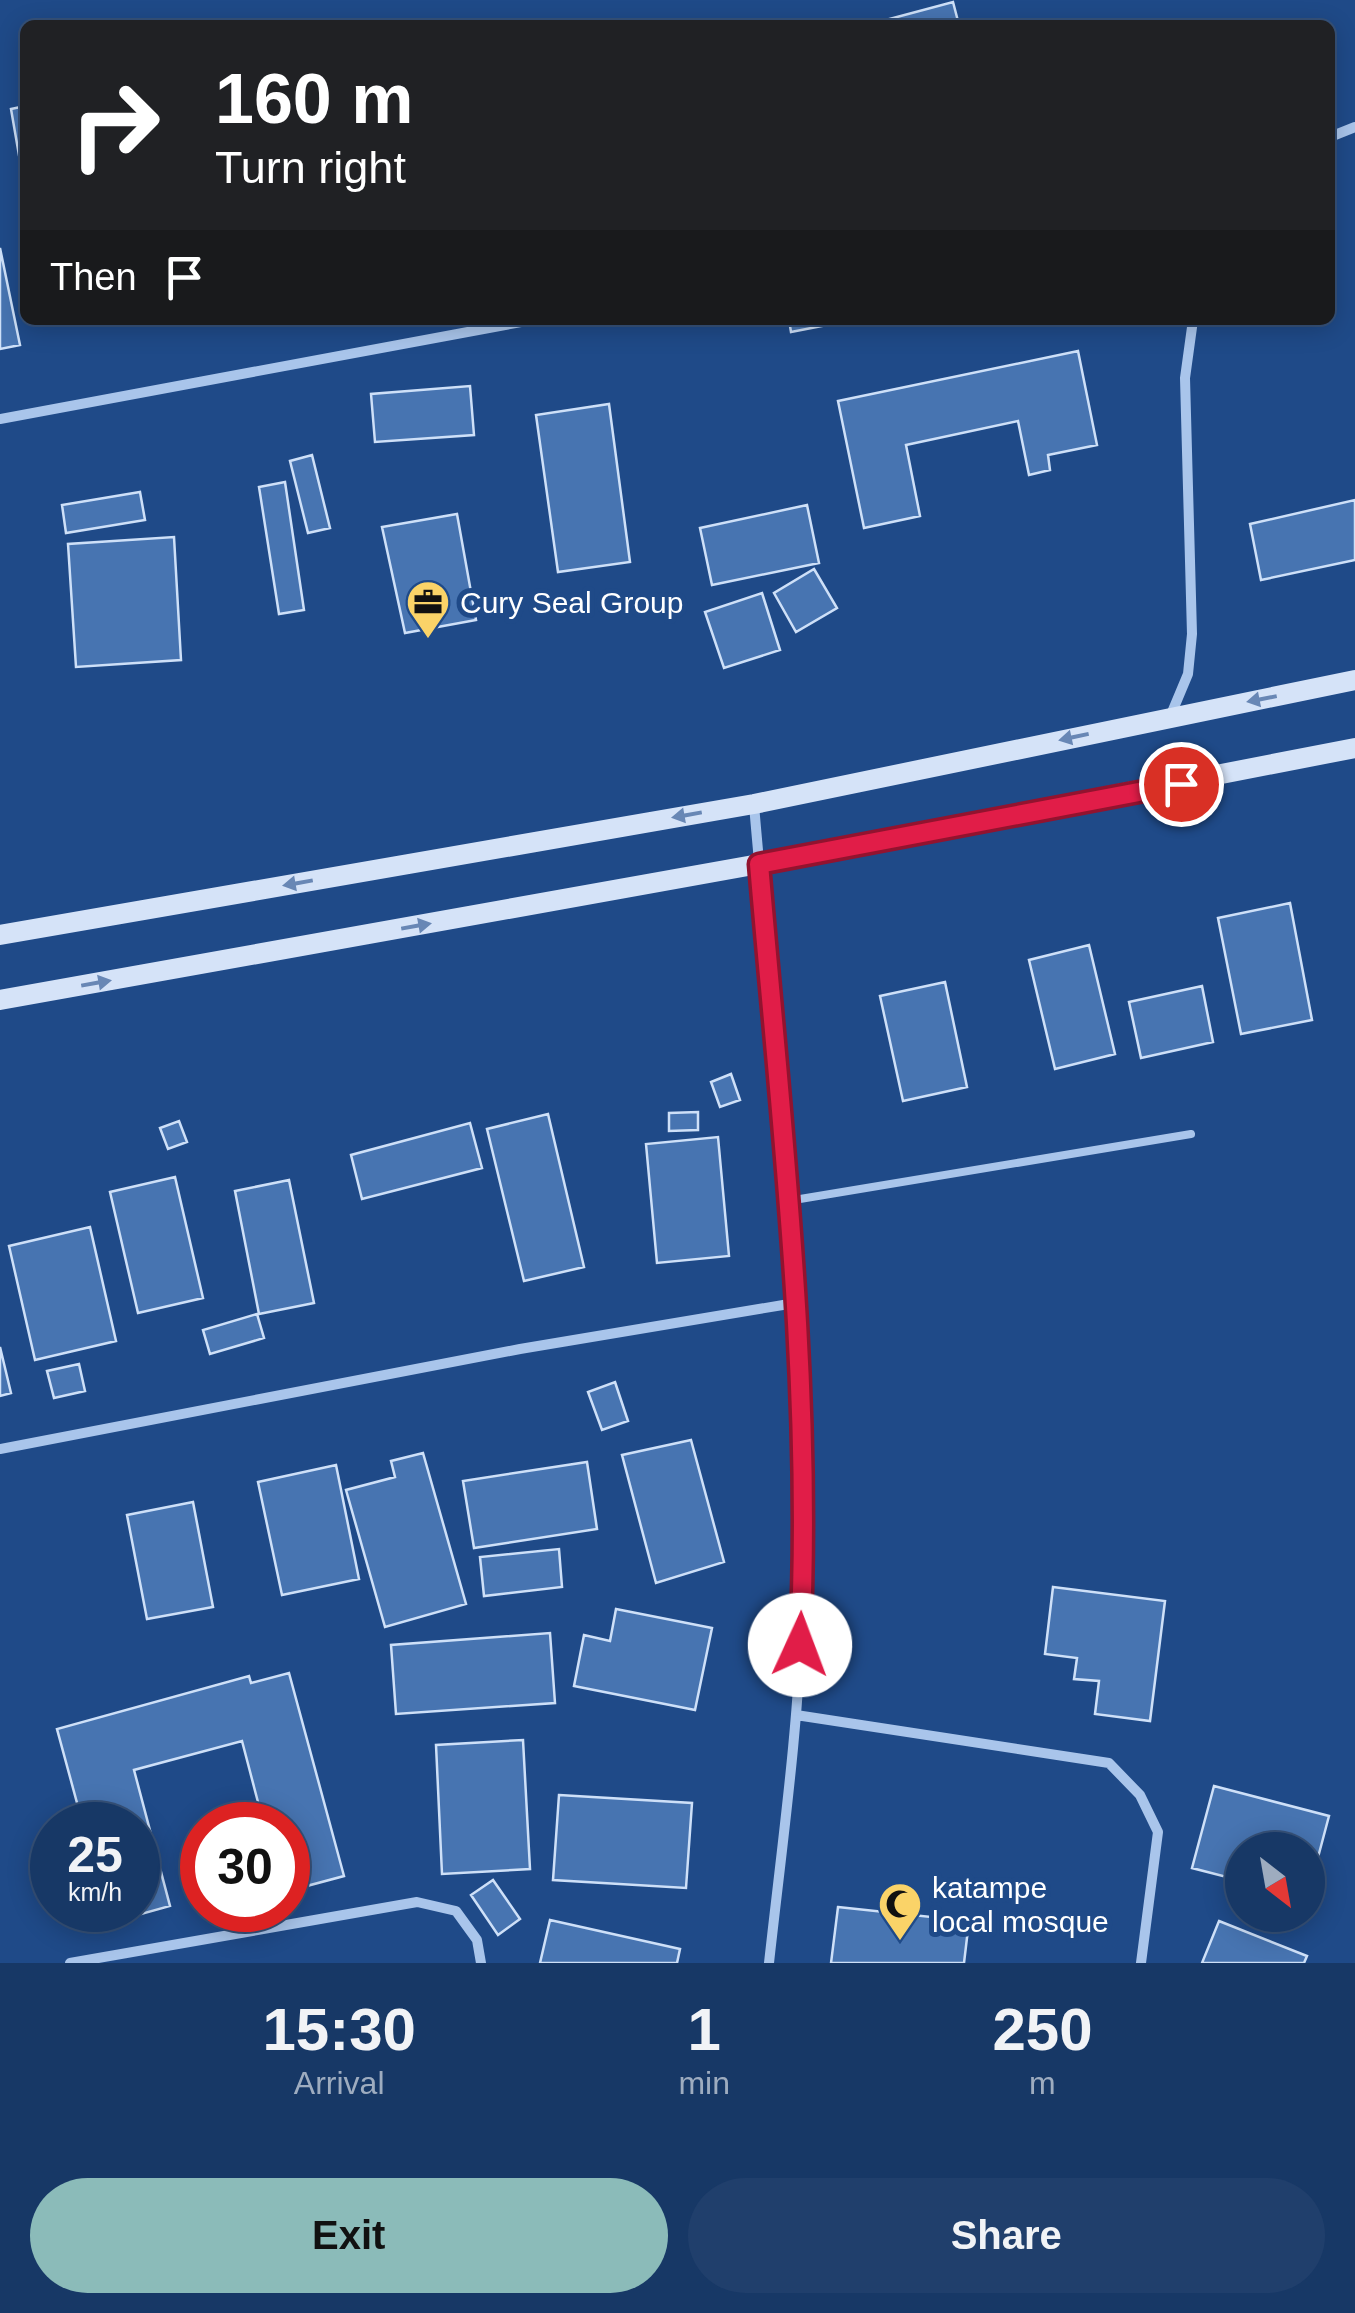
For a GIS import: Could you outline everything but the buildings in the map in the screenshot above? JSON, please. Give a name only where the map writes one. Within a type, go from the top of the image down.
[{"type":"main road","points":[[0,935],[754,804],[1355,680]]},
{"type":"main road","points":[[0,1000],[759,864],[1355,748]]},
{"type":"street","points":[[0,419],[505,325]]},
{"type":"street","points":[[1170,717],[1188,674],[1192,634],[1185,378],[1191,325]]},
{"type":"street","points":[[754,804],[795,1303],[802,1509],[796,1715],[769,1963]]},
{"type":"street","points":[[0,1449],[312,1388],[795,1303]]},
{"type":"street","points":[[796,1715],[1109,1763],[1140,1795],[1158,1832],[1140,1963]]},
{"type":"street","points":[[70,1963],[416,1902],[456,1911],[476,1940],[481,1963]]},
{"type":"lane","points":[[788,1201],[1191,1134]]},
{"type":"place","name":"Cury Seal Group","points":[[428,640]]},
{"type":"place","name":"katampe local mosque","points":[[900,1942]]},
{"type":"route","points":[[800,1645],[802,1509],[795,1303],[759,864],[1181,784]]}]
